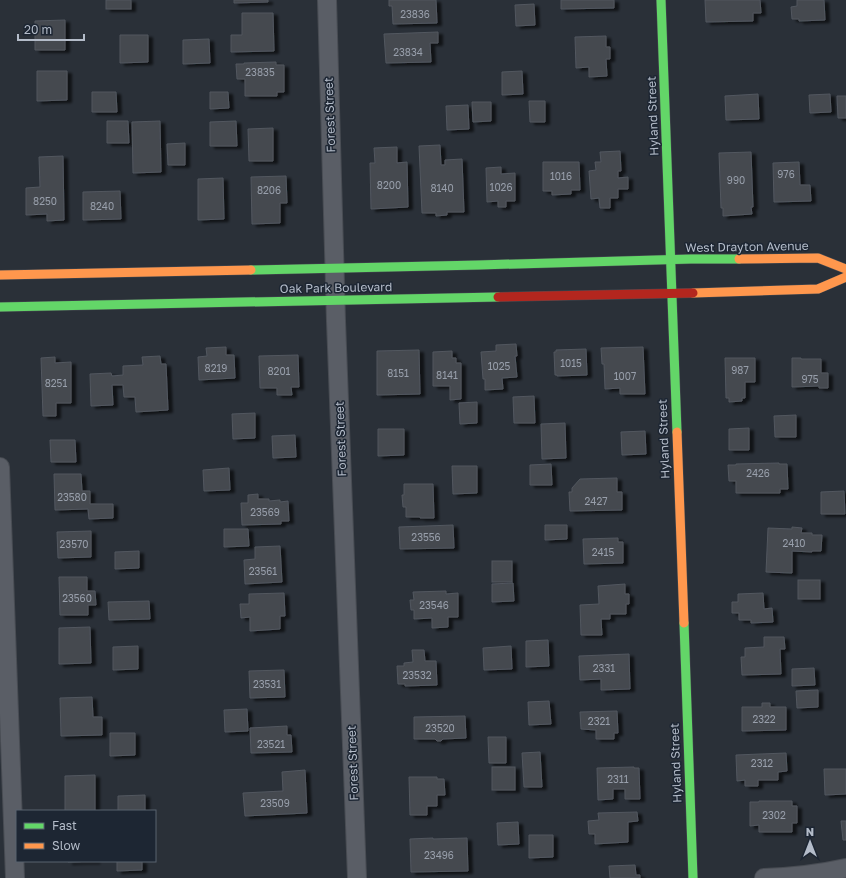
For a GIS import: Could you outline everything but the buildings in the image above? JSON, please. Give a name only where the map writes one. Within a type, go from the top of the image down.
[{"type":"street","name":"Forest Street","points":[[326,0],[357,878]]},
{"type":"street","name":"Hyland Street","points":[[661,0],[692,878]]},
{"type":"street","name":"West Drayton Avenue","points":[[670,260],[818,258],[846,269]]},
{"type":"street","name":"Oak Park Boulevard","points":[[0,275],[670,260]]},
{"type":"street","points":[[672,293],[818,289],[846,277]]},
{"type":"street","name":"Oak Park Boulevard","points":[[0,306],[672,293]]},
{"type":"street","points":[[0,467],[15,878]]},
{"type":"street","points":[[764,878],[797,876],[846,868]]},
{"type":"traffic: fast","points":[[661,0],[677,432]]},
{"type":"traffic: fast","points":[[251,270],[739,259]]},
{"type":"traffic: fast","points":[[0,307],[498,297]]},
{"type":"traffic: fast","points":[[684,623],[693,878]]},
{"type":"traffic: slow","points":[[739,259],[818,258],[846,269]]},
{"type":"traffic: slow","points":[[0,275],[251,270]]},
{"type":"traffic: slow","points":[[693,293],[818,289],[846,277]]},
{"type":"traffic: slow","points":[[677,432],[684,623]]},
{"type":"traffic: jam","points":[[498,297],[693,293]]}]
